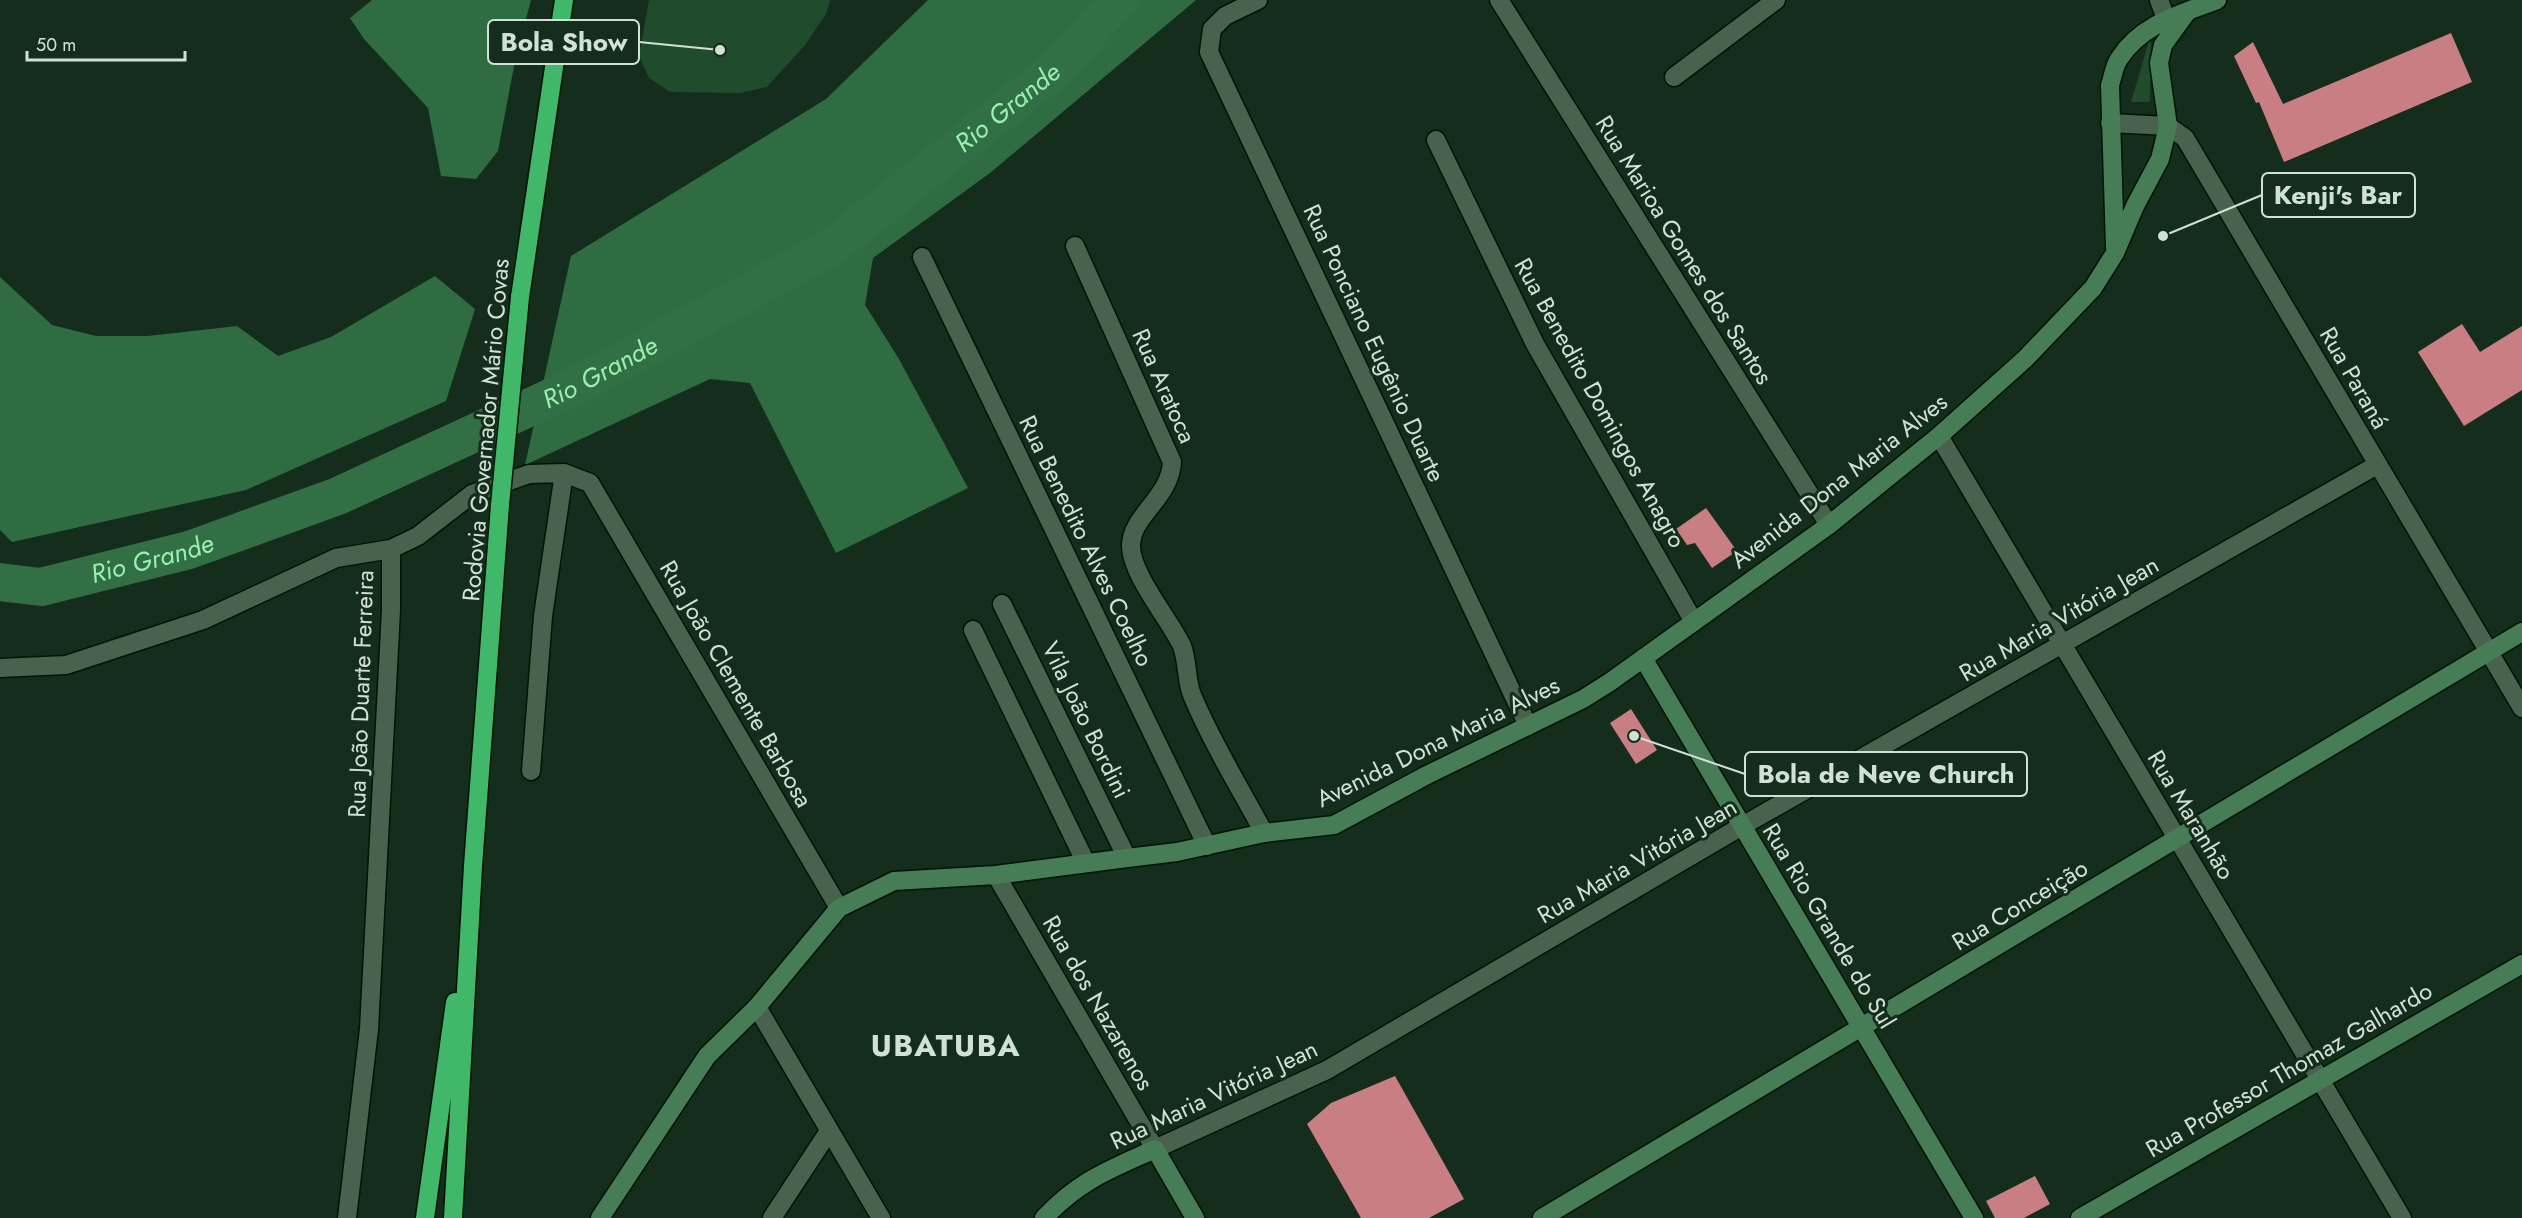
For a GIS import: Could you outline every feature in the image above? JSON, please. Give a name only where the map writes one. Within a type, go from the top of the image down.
[{"type":"highway","name":"Rodovia Governador Mário Covas","points":[[453,1218],[473,866],[500,505],[520,297],[564,0]]},
{"type":"highway","name":"Rodovia Governador Mário Covas","points":[[425,1218],[473,866]]},
{"type":"street","name":"Rua Ponciano Eugênio Duarte","points":[[1258,0],[1225,16],[1212,29],[1209,52],[1528,726]]},
{"type":"street","name":"Rua Marioa Gomes dos Santos","points":[[1499,0],[1829,525]]},
{"type":"street","points":[[1674,77],[1776,0]]},
{"type":"street","points":[[2159,0],[2168,26]]},
{"type":"street","points":[[2115,253],[2110,85],[2118,60],[2135,39],[2153,25],[2168,26],[2187,12],[2217,0]]},
{"type":"street","name":"Avenida Dona Maria Alves","points":[[600,1218],[707,1056],[757,1007],[839,909],[894,881],[996,874],[1127,858],[1207,846],[1264,833],[1334,825],[1427,775],[1583,699],[1829,525],[1939,436],[2032,351],[2093,288],[2115,253],[2135,206],[2160,159],[2168,126],[2159,63],[2168,26]]},
{"type":"street","points":[[2110,123],[2168,126]]},
{"type":"street","name":"Rua Paraná","points":[[2168,126],[2185,138],[2198,157],[2377,465],[2522,708]]},
{"type":"street","name":"Rua Benedito Domingos Anagro","points":[[1436,140],[1534,344],[1694,622]]},
{"type":"street","name":"Rua Aratoca","points":[[1076,246],[1172,462],[1171,477],[1134,528],[1131,547],[1136,567],[1182,646],[1191,693],[1264,833]]},
{"type":"street","name":"Rua Benedito Alves Coelho","points":[[922,257],[1207,846]]},
{"type":"street","name":"Rua Maranhão","points":[[1939,436],[2402,1218]]},
{"type":"street","name":"Rua Maria Vitória Jean","points":[[1044,1218],[1063,1198],[1088,1180],[1327,1070],[1743,826],[2377,465]]},
{"type":"street","points":[[391,549],[418,536],[472,494],[529,474],[564,473],[543,616],[531,771]]},
{"type":"street","name":"Rua João Clemente Barbosa","points":[[564,473],[590,483],[839,909]]},
{"type":"street","name":"Rua João Duarte Ferreira","points":[[0,669],[66,665],[203,620],[336,558],[391,549],[391,610],[369,1029],[347,1218]]},
{"type":"street","name":"Vila João Bordini","points":[[1002,604],[1127,858]]},
{"type":"street","points":[[972,630],[1086,863]]},
{"type":"street","name":"Rua Conceição","points":[[1542,1218],[2522,632]]},
{"type":"street","name":"Rua Rio Grande do Sul","points":[[1643,658],[1974,1218]]},
{"type":"street","name":"Rua dos Nazarenos","points":[[996,874],[1195,1218]]},
{"type":"street","name":"Rua Professor Thomaz Galhardo","points":[[2079,1218],[2522,964]]},
{"type":"street","points":[[757,1007],[881,1218]]},
{"type":"street","points":[[772,1218],[829,1131]]},
{"type":"green space","points":[[372,0],[531,0],[515,61],[498,151],[476,179],[441,176],[428,108],[364,39],[350,18]]},
{"type":"green space","points":[[649,0],[830,0],[826,14],[805,45],[767,87],[740,93],[670,92],[649,78],[639,56]]},
{"type":"green space","points":[[928,0],[1196,0],[990,173],[873,258],[865,305],[899,359],[968,488],[836,553],[750,383],[710,379],[525,465],[571,256],[826,99]]},
{"type":"green space","points":[[2151,34],[2150,102],[2131,102]]},
{"type":"green space","points":[[435,276],[475,309],[446,401],[246,490],[12,542],[0,530],[0,277],[52,325],[96,336],[148,336],[237,326],[278,356],[331,337]]},
{"type":"building","points":[[2451,33],[2472,82],[2284,162],[2259,102],[2256,103],[2234,56],[2253,42],[2283,104]]},
{"type":"building","points":[[2462,324],[2480,352],[2522,326],[2522,390],[2464,426],[2418,352]]},
{"type":"building","points":[[1706,508],[1737,551],[1712,568],[1695,543],[1687,545],[1676,529]]},
{"type":"building","points":[[1631,709],[1657,750],[1636,764],[1610,723]]},
{"type":"building","points":[[1395,1076],[1464,1199],[1429,1218],[1361,1218],[1307,1124],[1331,1103]]},
{"type":"building","points":[[2035,1176],[2050,1204],[2024,1218],[1995,1218],[1986,1201]]},
{"type":"waterway","name":"Rio Grande","points":[[0,582],[41,587],[189,550],[338,496],[578,385],[833,246],[1058,67],[1119,0]]},
{"type":"place","name":"Bola Show","points":[[720,50]]},
{"type":"place","name":"Kenji's Bar","points":[[2163,236]]},
{"type":"place","name":"Bola de Neve Church","points":[[1634,736]]},
{"type":"district","name":"UBATUBA","points":[[946,1046]]}]
